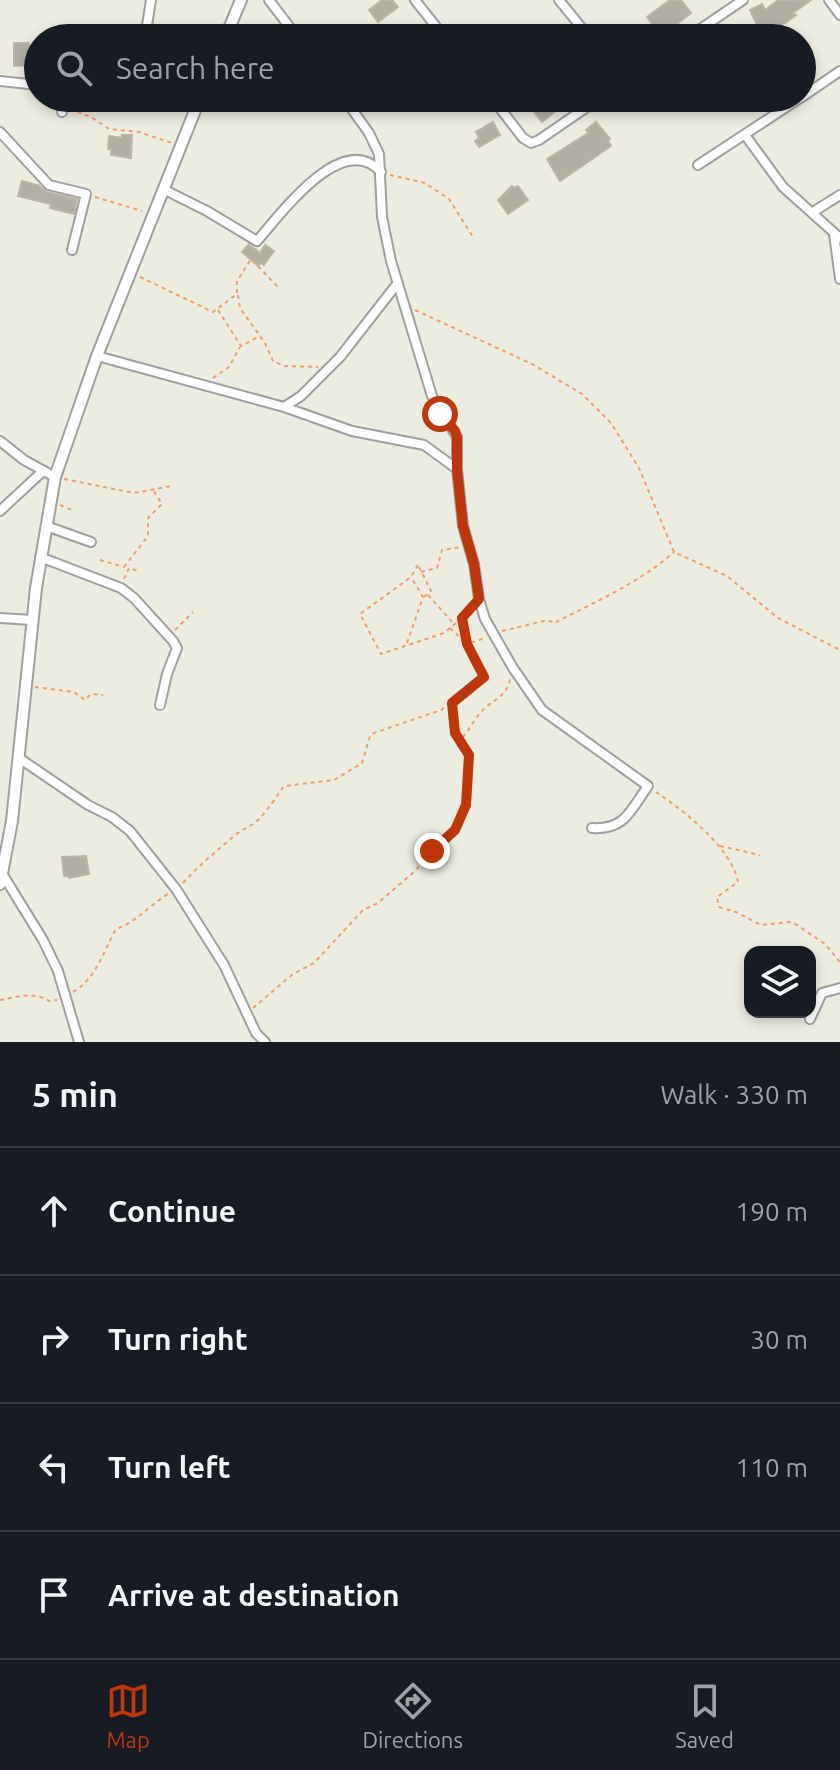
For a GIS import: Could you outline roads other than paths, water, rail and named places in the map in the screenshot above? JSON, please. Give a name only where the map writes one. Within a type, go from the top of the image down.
[{"type":"street","points":[[147,24],[151,0]]},
{"type":"street","points":[[231,24],[241,0]]},
{"type":"street","points":[[269,0],[287,24]]},
{"type":"street","points":[[415,0],[434,24]]},
{"type":"street","points":[[560,0],[579,24]]},
{"type":"street","points":[[708,24],[743,0]]},
{"type":"street","points":[[829,0],[840,15]]},
{"type":"street","points":[[816,87],[840,71]]},
{"type":"street","points":[[0,81],[24,84]]},
{"type":"street","points":[[79,1042],[66,996],[43,940],[1,879],[19,758],[32,620],[55,477],[97,356],[194,112]]},
{"type":"street","points":[[354,112],[374,142],[381,172],[382,217],[397,284],[436,406],[457,437],[457,469],[466,541],[474,564],[479,599],[493,635],[542,710],[648,786],[617,826],[592,828]]},
{"type":"street","points":[[503,112],[523,138],[531,143],[580,112]]},
{"type":"street","points":[[698,165],[779,112]]},
{"type":"street","points":[[0,132],[49,185],[86,194],[72,250]]},
{"type":"street","points":[[745,135],[773,176],[837,236],[840,279]]},
{"type":"street","points":[[165,190],[257,241],[303,190],[332,165],[341,161],[365,161],[374,164],[381,172]]},
{"type":"street","points":[[813,212],[840,195]]},
{"type":"street","points":[[284,407],[301,396],[327,370],[397,284]]},
{"type":"street","points":[[97,356],[284,407],[352,431],[424,445],[457,469]]},
{"type":"street","points":[[0,441],[55,477]]},
{"type":"street","points":[[0,511],[43,471]]},
{"type":"street","points":[[46,526],[91,542]]},
{"type":"street","points":[[40,557],[121,588],[169,637],[177,648],[170,662],[160,705]]},
{"type":"street","points":[[0,618],[32,620]]},
{"type":"street","points":[[19,758],[130,831],[176,889],[224,965],[256,1033],[265,1042]]},
{"type":"street","points":[[810,1019],[822,993],[840,988]]}]
